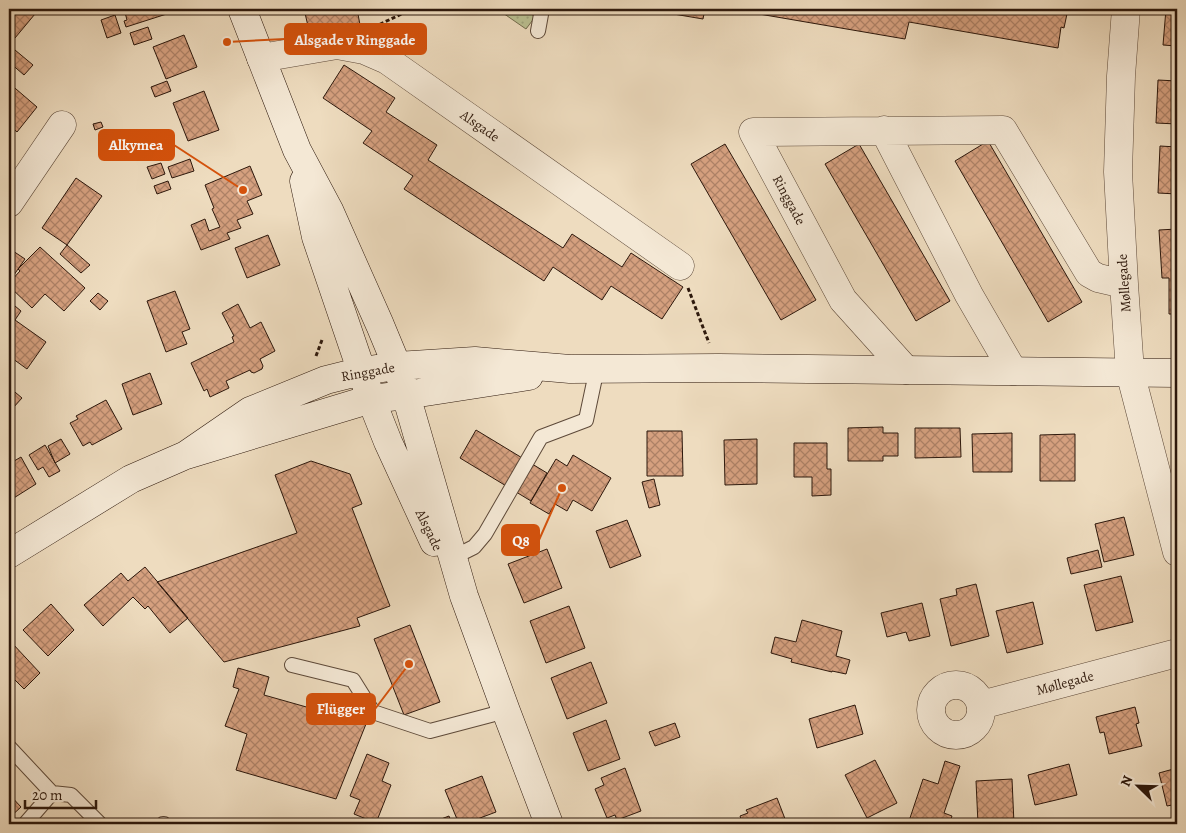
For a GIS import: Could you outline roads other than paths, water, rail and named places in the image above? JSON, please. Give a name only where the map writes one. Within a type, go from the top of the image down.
[{"type":"street","name":"Alsgade","points":[[242,9],[297,150],[329,210],[397,366],[449,559],[549,824]]},
{"type":"street","name":"Møllegade","points":[[1126,9],[1120,76],[1118,172],[1130,372],[1177,552]]},
{"type":"street","name":"Alsgade","points":[[261,58],[337,44],[364,50],[386,60],[680,266]]},
{"type":"street","points":[[9,203],[62,124]]},
{"type":"street","points":[[884,130],[969,295],[1013,371]]},
{"type":"street","name":"Ringgade","points":[[906,370],[843,300],[753,132],[1003,130],[1089,273],[1098,278],[1124,284]]},
{"type":"street","name":"Alsgade","points":[[297,150],[316,238],[371,399],[388,442],[424,520],[449,559]]},
{"type":"street","name":"Ringgade","points":[[186,455],[250,411],[326,380],[397,366],[475,361],[570,369]]},
{"type":"street","name":"Ringgade","points":[[9,554],[131,479],[186,455],[371,399],[570,369],[597,368],[1177,373]]},
{"type":"street","name":"Møllegade","points":[[981,705],[1177,653]]},
{"type":"lane","points":[[538,31],[542,9]]},
{"type":"lane","points":[[449,559],[474,547],[485,534],[541,437],[586,420],[597,368]]},
{"type":"lane","points":[[292,665],[353,680],[372,712],[430,732],[506,711]]},
{"type":"lane","points":[[9,747],[52,793],[72,795],[100,824]]},
{"type":"lane","points":[[25,824],[52,793]]},
{"type":"place","name":"Alsgade v Ringgade","points":[[227,42]]},
{"type":"place","name":"Alkymea","points":[[243,190]]},
{"type":"place","name":"Q8","points":[[562,488]]},
{"type":"place","name":"Flügger","points":[[409,664]]}]
